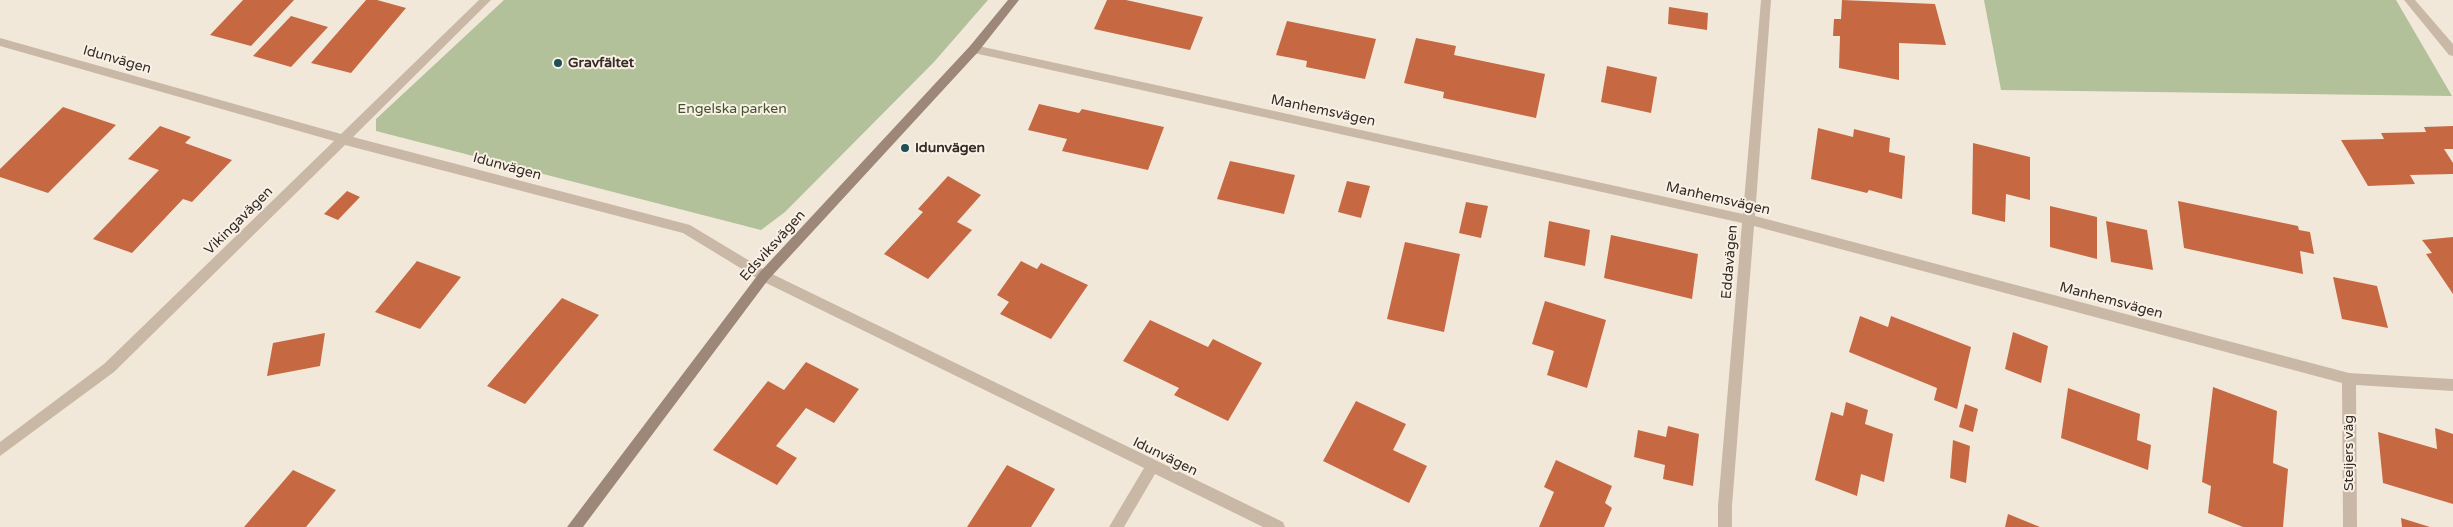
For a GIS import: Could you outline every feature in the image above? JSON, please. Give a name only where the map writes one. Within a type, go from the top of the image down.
[{"type":"street","name":"Vikingavägen","points":[[0,450],[109,368],[486,0]]},
{"type":"street","name":"Edsviksvägen","points":[[574,527],[764,276],[974,49],[1014,0]]},
{"type":"street","name":"Eddavägen","points":[[1725,527],[1766,0]]},
{"type":"street","points":[[2409,0],[2453,52]]},
{"type":"street","name":"Idunvägen","points":[[0,42],[342,139],[686,229],[764,276],[1278,527]]},
{"type":"street","name":"Manhemsvägen","points":[[974,49],[1749,220],[2349,379],[2453,385]]},
{"type":"street","name":"Steijers väg","points":[[2349,379],[2350,527]]},
{"type":"street","points":[[1116,527],[1152,467]]},
{"type":"green space","name":"Engelska parken","points":[[504,0],[988,0],[934,62],[785,212],[761,230],[376,131],[376,119]]},
{"type":"green space","points":[[1984,0],[2396,0],[2452,96],[2001,90]]},
{"type":"building","points":[[243,0],[294,0],[251,46],[210,35]]},
{"type":"building","points":[[366,0],[377,0],[406,8],[351,73],[311,63]]},
{"type":"building","points":[[1107,0],[1126,0],[1203,17],[1190,50],[1094,29]]},
{"type":"building","points":[[1842,0],[1935,4],[1946,45],[1899,43],[1899,80],[1839,68],[1840,36],[1833,36],[1834,19],[1841,19]]},
{"type":"building","points":[[1669,7],[1708,13],[1707,30],[1668,24]]},
{"type":"building","points":[[291,16],[328,27],[291,67],[253,56]]},
{"type":"building","points":[[1287,21],[1376,39],[1365,79],[1306,67],[1307,61],[1276,55]]},
{"type":"building","points":[[1416,38],[1456,46],[1454,55],[1545,74],[1536,118],[1443,98],[1444,92],[1404,83]]},
{"type":"building","points":[[1607,66],[1657,77],[1651,113],[1601,102]]},
{"type":"building","points":[[1039,104],[1079,113],[1082,109],[1164,127],[1148,170],[1062,151],[1067,139],[1028,130]]},
{"type":"building","points":[[63,107],[116,125],[48,193],[0,177],[0,169]]},
{"type":"building","points":[[160,126],[191,137],[185,143],[232,160],[192,202],[183,199],[132,253],[93,239],[159,170],[128,159]]},
{"type":"building","points":[[2453,126],[2453,149],[2444,149],[2453,163],[2453,174],[2410,175],[2415,184],[2368,186],[2341,140],[2384,139],[2381,133],[2426,132],[2424,127]]},
{"type":"building","points":[[1818,128],[1853,137],[1854,129],[1890,138],[1889,152],[1905,156],[1902,199],[1869,190],[1867,193],[1811,179]]},
{"type":"building","points":[[1973,143],[2030,157],[2030,200],[2006,194],[2005,222],[1972,214]]},
{"type":"building","points":[[1230,161],[1295,175],[1284,214],[1217,199]]},
{"type":"building","points":[[948,176],[981,195],[957,222],[972,230],[928,279],[884,254],[923,212],[918,209]]},
{"type":"building","points":[[1347,181],[1370,186],[1361,218],[1338,212]]},
{"type":"building","points":[[347,191],[360,197],[338,220],[324,214]]},
{"type":"building","points":[[2178,201],[2298,226],[2299,230],[2310,232],[2314,254],[2300,251],[2303,274],[2184,248]]},
{"type":"building","points":[[1466,202],[1488,206],[1481,238],[1459,233]]},
{"type":"building","points":[[2050,206],[2097,217],[2097,259],[2050,247]]},
{"type":"building","points":[[1549,221],[1590,230],[1585,266],[1544,257]]},
{"type":"building","points":[[2106,221],[2147,230],[2153,270],[2111,262]]},
{"type":"building","points":[[1611,235],[1698,254],[1692,299],[1604,278]]},
{"type":"building","points":[[2453,237],[2453,294],[2426,254],[2432,253],[2422,240]]},
{"type":"building","points":[[1405,242],[1460,254],[1444,332],[1387,319]]},
{"type":"building","points":[[417,261],[461,277],[420,329],[375,312]]},
{"type":"building","points":[[1021,261],[1037,269],[1041,263],[1088,285],[1051,339],[1000,314],[1009,302],[997,295]]},
{"type":"building","points":[[2333,277],[2377,286],[2388,328],[2342,319]]},
{"type":"building","points":[[562,298],[599,315],[525,404],[487,386]]},
{"type":"building","points":[[1545,301],[1606,320],[1587,388],[1547,375],[1554,351],[1532,344]]},
{"type":"building","points":[[1860,316],[1888,327],[1891,316],[1971,347],[1957,409],[1934,400],[1937,388],[1849,352]]},
{"type":"building","points":[[1150,320],[1208,347],[1213,339],[1262,363],[1228,421],[1174,395],[1179,388],[1123,361]]},
{"type":"building","points":[[2013,332],[2048,346],[2041,383],[2005,369]]},
{"type":"building","points":[[325,333],[320,366],[267,376],[273,343]]},
{"type":"building","points":[[806,362],[859,389],[834,423],[806,408],[776,446],[797,458],[777,485],[713,450],[768,381],[784,390]]},
{"type":"building","points":[[2213,387],[2277,411],[2273,463],[2288,469],[2283,527],[2243,527],[2208,513],[2211,486],[2202,482]]},
{"type":"building","points":[[2068,388],[2140,414],[2137,440],[2151,445],[2148,470],[2061,438]]},
{"type":"building","points":[[1356,401],[1406,424],[1393,450],[1427,466],[1409,503],[1323,461]]},
{"type":"building","points":[[1846,402],[1868,410],[1865,424],[1893,434],[1884,482],[1861,474],[1857,496],[1815,480],[1831,412],[1843,416]]},
{"type":"building","points":[[1965,404],[1978,409],[1973,432],[1959,427]]},
{"type":"building","points":[[1668,426],[1699,434],[1693,486],[1663,479],[1665,465],[1634,457],[1638,430],[1666,437]]},
{"type":"building","points":[[2435,428],[2453,434],[2453,504],[2383,483],[2378,432],[2437,449]]},
{"type":"building","points":[[1953,440],[1970,446],[1966,483],[1950,478]]},
{"type":"building","points":[[1556,460],[1612,486],[1605,503],[1612,508],[1604,527],[1539,527],[1554,492],[1544,487]]},
{"type":"building","points":[[1007,465],[1055,489],[1031,527],[967,527]]},
{"type":"building","points":[[293,470],[336,490],[306,527],[244,527]]},
{"type":"building","points":[[2008,514],[2040,527],[2005,527]]},
{"type":"building","points":[[2401,518],[2430,527],[2402,527]]},
{"type":"place","name":"Gravfältet","points":[[558,63]]},
{"type":"place","name":"Idunvägen","points":[[905,148]]}]
